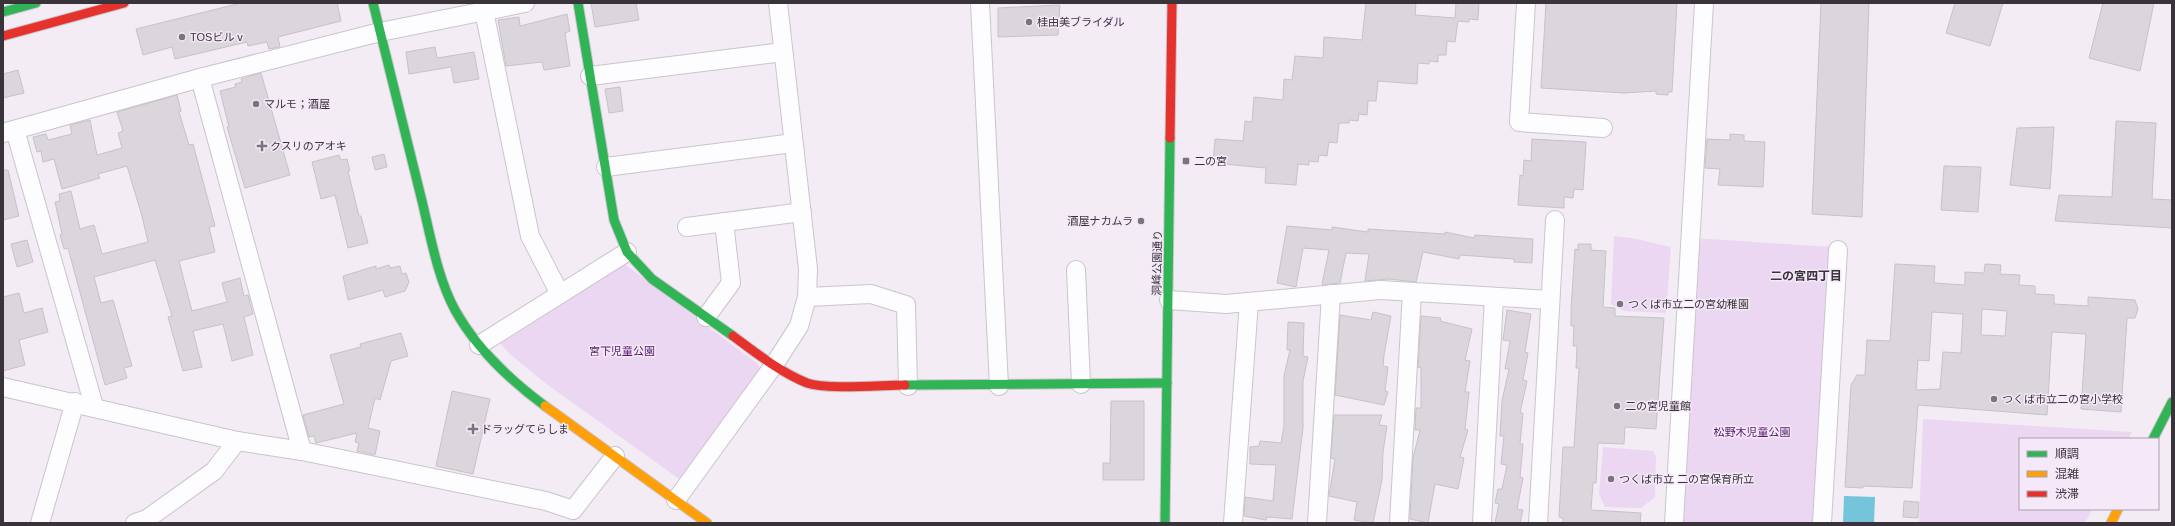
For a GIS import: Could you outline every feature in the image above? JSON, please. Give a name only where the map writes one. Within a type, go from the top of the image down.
[{"type":"street","points":[[3,12],[36,3]]},
{"type":"street","points":[[3,36],[124,3]]},
{"type":"street","points":[[373,3],[438,264],[454,308],[479,345],[495,363],[525,391],[707,523]]},
{"type":"street","points":[[94,406],[9,132],[200,78],[380,32],[525,3]]},
{"type":"street","points":[[578,3],[614,220],[627,252],[652,279],[774,365],[808,383],[822,386],[999,386],[1168,383]]},
{"type":"street","points":[[676,500],[774,365],[799,326],[807,297],[808,269],[778,3]]},
{"type":"street","points":[[980,3],[999,386]]},
{"type":"street","name":"洞峰公園通り","points":[[1165,523],[1172,3]]},
{"type":"street","points":[[1526,3],[1519,122],[1603,128]]},
{"type":"street","points":[[1674,523],[1704,3]]},
{"type":"street","points":[[484,11],[530,236],[560,294]]},
{"type":"street","points":[[590,76],[783,52]]},
{"type":"street","points":[[200,78],[302,451]]},
{"type":"street","points":[[606,166],[794,143]]},
{"type":"street","points":[[687,228],[802,212]]},
{"type":"street","points":[[1538,523],[1555,220]]},
{"type":"street","points":[[706,317],[731,284],[724,222]]},
{"type":"street","points":[[1822,523],[1838,250]]},
{"type":"street","points":[[479,345],[627,252]]},
{"type":"street","points":[[1076,270],[1081,384]]},
{"type":"street","points":[[1169,300],[1226,304],[1380,290],[1550,300]]},
{"type":"street","points":[[1399,523],[1412,292]]},
{"type":"street","points":[[807,297],[871,294],[906,305],[908,386]]},
{"type":"street","points":[[1317,523],[1331,294]]},
{"type":"street","points":[[1482,523],[1494,297]]},
{"type":"street","points":[[1233,523],[1249,302]]},
{"type":"street","points":[[3,387],[94,406],[237,441],[302,451],[546,501],[576,516],[615,456]]},
{"type":"street","points":[[43,523],[75,402]]},
{"type":"street","points":[[2154,438],[2172,402]]},
{"type":"street","points":[[135,523],[147,519],[214,471],[237,441]]},
{"type":"street","points":[[2112,523],[2118,510]]},
{"type":"green space","points":[[1614,236],[1632,238],[1671,247],[1666,313],[1624,311],[1611,304]]},
{"type":"green space","name":"松野木児童公園","points":[[1695,238],[1831,247],[1814,523],[1678,523]]},
{"type":"green space","name":"宮下児童公園","points":[[622,262],[758,364],[761,371],[682,481],[545,383],[511,355],[498,341]]},
{"type":"green space","points":[[1923,419],[2132,432],[2129,438],[2019,438],[2019,510],[2092,510],[2085,523],[1919,523]]},
{"type":"green space","points":[[1603,447],[1653,451],[1656,456],[1655,497],[1641,508],[1605,507],[1599,494]]},
{"type":"water","points":[[1844,496],[1875,497],[1874,523],[1843,523]]},
{"type":"building","points":[[241,3],[337,3],[341,21],[278,37],[280,47],[269,49],[267,42],[248,46],[247,42],[175,59],[172,47],[143,55],[136,29]]},
{"type":"building","points":[[591,3],[636,3],[639,20],[595,27]]},
{"type":"building","points":[[1366,3],[1416,3],[1415,15],[1455,18],[1456,3],[1479,3],[1478,20],[1469,19],[1469,22],[1458,21],[1455,42],[1447,41],[1446,55],[1438,55],[1438,62],[1429,61],[1429,64],[1418,63],[1417,84],[1378,81],[1376,101],[1368,101],[1367,115],[1359,114],[1358,121],[1349,120],[1349,123],[1339,123],[1337,143],[1329,142],[1327,156],[1319,155],[1318,162],[1309,161],[1309,165],[1298,164],[1296,185],[1265,183],[1266,168],[1213,163],[1215,139],[1243,141],[1245,121],[1252,122],[1254,97],[1283,100],[1284,79],[1292,80],[1295,56],[1323,58],[1324,37],[1362,40]]},
{"type":"building","points":[[1546,3],[1677,3],[1672,92],[1668,92],[1668,95],[1656,94],[1656,91],[1624,93],[1541,88]]},
{"type":"building","points":[[1821,3],[1869,3],[1862,217],[1812,214]]},
{"type":"building","points":[[1955,3],[2003,3],[1990,46],[1946,33]]},
{"type":"building","points":[[2103,3],[2154,3],[2140,71],[2089,58]]},
{"type":"building","name":"桂由美ブライダル","points":[[1060,5],[1058,35],[998,37],[998,8]]},
{"type":"building","points":[[567,14],[570,31],[565,33],[570,66],[544,70],[542,62],[506,66],[498,20],[519,17],[520,26]]},
{"type":"building","points":[[435,47],[437,58],[474,52],[479,79],[454,83],[451,67],[409,74],[406,52]]},
{"type":"building","points":[[18,70],[24,93],[3,98],[3,74]]},
{"type":"building","points":[[261,73],[290,175],[245,188],[227,127],[229,127],[220,91],[236,87],[235,84],[242,82],[241,79]]},
{"type":"building","points":[[620,87],[623,111],[609,113],[605,89]]},
{"type":"building","points":[[177,95],[181,111],[179,112],[189,145],[193,144],[215,226],[209,227],[215,252],[179,261],[192,311],[227,302],[222,283],[240,278],[244,296],[248,295],[253,314],[244,317],[253,355],[232,361],[223,324],[193,331],[202,367],[183,371],[168,317],[172,316],[155,260],[94,277],[101,303],[113,300],[132,366],[124,368],[127,378],[105,385],[68,248],[64,249],[60,235],[62,234],[55,202],[60,201],[59,194],[71,191],[80,229],[94,225],[102,254],[148,242],[142,216],[127,166],[98,174],[100,178],[62,189],[54,159],[43,162],[41,151],[37,152],[33,137],[46,134],[48,140],[72,134],[70,125],[90,120],[97,155],[122,148],[118,133],[123,131],[117,112]]},
{"type":"building","points":[[2116,121],[2156,123],[2152,199],[2172,200],[2172,228],[2055,221],[2059,195],[2112,197]]},
{"type":"building","points":[[2054,127],[2050,189],[2010,185],[2017,128]]},
{"type":"building","points":[[1730,134],[1744,135],[1744,141],[1765,142],[1763,187],[1718,185],[1720,169],[1705,168],[1707,139],[1730,140]]},
{"type":"building","points":[[1532,139],[1586,142],[1583,190],[1574,189],[1573,198],[1564,197],[1564,208],[1518,205],[1520,175],[1523,176],[1524,160],[1531,161]]},
{"type":"building","points":[[384,154],[387,167],[375,170],[372,157]]},
{"type":"building","points":[[339,155],[341,160],[347,159],[350,171],[348,171],[359,216],[361,216],[368,243],[348,248],[335,195],[321,199],[312,162]]},
{"type":"building","points":[[1944,166],[1981,167],[1978,212],[1941,210]]},
{"type":"building","points":[[3,170],[8,170],[19,216],[3,220]]},
{"type":"building","points":[[1287,226],[1332,230],[1332,227],[1368,232],[1368,229],[1445,234],[1445,232],[1474,238],[1475,235],[1533,239],[1532,263],[1514,262],[1514,259],[1460,255],[1459,259],[1423,252],[1416,282],[1389,279],[1365,281],[1369,254],[1346,253],[1340,283],[1324,285],[1322,284],[1329,250],[1303,248],[1296,287],[1277,283]]},
{"type":"building","points":[[27,240],[33,262],[17,267],[11,244]]},
{"type":"building","points":[[1578,244],[1591,244],[1591,250],[1606,251],[1603,307],[1615,308],[1615,316],[1664,318],[1656,429],[1625,427],[1624,444],[1598,443],[1596,483],[1593,483],[1591,510],[1641,513],[1640,523],[1563,523],[1563,518],[1559,517],[1563,447],[1574,447],[1579,368],[1576,368],[1577,346],[1573,346],[1574,326],[1571,326],[1571,309],[1575,249],[1578,250]]},
{"type":"building","points":[[1895,264],[1935,266],[1934,283],[1965,285],[1965,272],[1984,273],[1985,264],[2001,265],[2000,274],[2020,275],[2019,285],[2035,286],[2035,294],[2054,295],[2054,304],[2088,306],[2088,297],[2135,300],[2138,309],[2135,318],[2127,318],[2121,412],[2081,409],[2086,334],[2052,332],[2047,415],[1918,405],[1912,488],[1863,486],[1863,488],[1845,487],[1851,385],[1857,375],[1865,375],[1867,340],[1890,341]],"holes":[[[1982,309],[2007,311],[2005,336],[1981,335]],[[1932,312],[1963,314],[1961,353],[1943,352],[1940,389],[1916,390],[1918,360],[1929,361]]]},
{"type":"building","points":[[389,265],[390,268],[400,266],[402,274],[406,273],[409,282],[405,291],[385,297],[383,290],[348,300],[343,276],[376,266],[376,269]]},
{"type":"building","points":[[19,293],[24,313],[42,308],[48,332],[19,340],[25,365],[3,371],[3,297]]},
{"type":"building","points":[[1507,310],[1531,314],[1525,352],[1528,353],[1523,380],[1527,381],[1520,413],[1523,413],[1520,444],[1523,444],[1520,477],[1523,478],[1517,509],[1523,510],[1520,523],[1495,523],[1499,504],[1495,503],[1498,489],[1502,489],[1507,465],[1501,464],[1504,436],[1500,436],[1502,401],[1509,369],[1505,369],[1510,341],[1503,340]]},
{"type":"building","points":[[1373,312],[1391,316],[1383,366],[1388,367],[1385,391],[1388,392],[1384,405],[1335,395],[1340,315],[1371,320]]},
{"type":"building","points":[[1421,316],[1441,318],[1440,321],[1472,329],[1465,360],[1470,361],[1465,392],[1469,392],[1465,429],[1468,430],[1460,457],[1464,458],[1458,489],[1435,484],[1428,523],[1410,519],[1413,458],[1420,430],[1415,430],[1416,408],[1421,408],[1421,368],[1418,367]]},
{"type":"building","points":[[1288,322],[1304,323],[1303,356],[1308,357],[1303,381],[1303,428],[1292,519],[1267,517],[1266,520],[1244,516],[1245,497],[1273,501],[1276,465],[1250,464],[1250,447],[1259,446],[1260,441],[1281,443],[1284,426],[1284,376],[1290,350],[1287,350]]},
{"type":"building","points":[[401,333],[408,356],[391,361],[380,400],[375,398],[368,428],[380,431],[375,455],[357,451],[359,443],[355,442],[357,433],[316,443],[314,436],[309,437],[303,415],[344,404],[330,355],[361,347],[360,344]]},
{"type":"building","points":[[452,391],[490,399],[473,474],[436,466]]},
{"type":"building","points":[[1111,401],[1144,401],[1144,480],[1103,480],[1103,463],[1110,463]]},
{"type":"building","points":[[1334,415],[1382,415],[1379,425],[1387,426],[1383,452],[1382,480],[1373,523],[1354,520],[1357,502],[1329,496],[1335,459],[1331,458]]},
{"type":"building","points":[[1904,501],[1919,502],[1918,518],[1903,517]]},
{"type":"traffic: fast","points":[[3,12],[36,3]]},
{"type":"traffic: fast","points":[[373,3],[443,283],[463,324],[483,350],[519,385],[545,406]]},
{"type":"traffic: fast","points":[[578,3],[614,220],[627,252],[652,279],[733,336]]},
{"type":"traffic: fast","points":[[1165,523],[1170,138]]},
{"type":"traffic: fast","points":[[905,385],[1167,383]]},
{"type":"traffic: fast","points":[[2154,438],[2172,402]]},
{"type":"traffic: slow","points":[[545,406],[707,523]]},
{"type":"traffic: slow","points":[[2111,523],[2118,510]]},
{"type":"traffic: jam","points":[[3,36],[124,3]]},
{"type":"traffic: jam","points":[[1170,138],[1172,3]]},
{"type":"traffic: jam","points":[[733,336],[778,368],[807,383],[841,387],[905,385]]},
{"type":"place","name":"桂由美ブライダル","points":[[1029,22]]},
{"type":"place","name":"TOSビルⅴ","points":[[182,37]]},
{"type":"place","name":"マルモ；酒屋","points":[[256,104]]},
{"type":"place","name":"クスリのアオキ","points":[[262,146]]},
{"type":"place","name":"二の宮","points":[[1186,161]]},
{"type":"place","name":"酒屋ナカムラ","points":[[1141,221]]},
{"type":"place","name":"つくば市立二の宮幼稚園","points":[[1620,304]]},
{"type":"place","name":"つくば市立二の宮小学校","points":[[1994,399]]},
{"type":"place","name":"二の宮児童館","points":[[1617,406]]},
{"type":"place","name":"ドラッグてらしま","points":[[473,429]]},
{"type":"place","name":"つくば市立 二の宮保育所立","points":[[1611,479]]},
{"type":"district","name":"二の宮四丁目","points":[[1806,276]]}]
